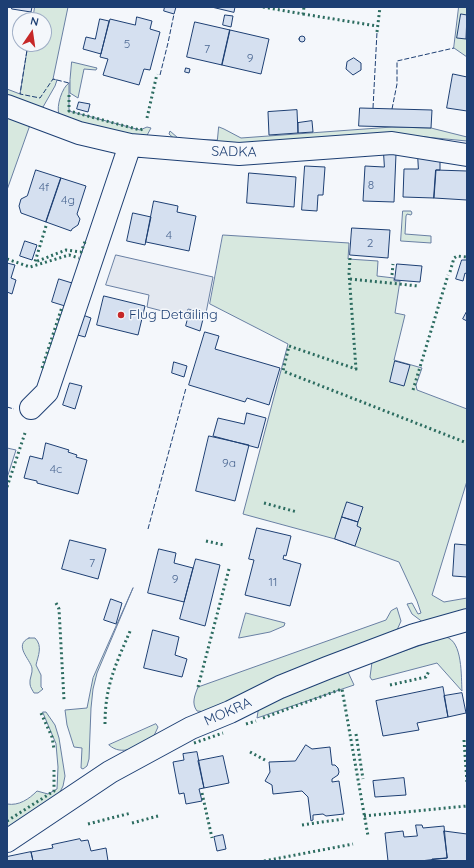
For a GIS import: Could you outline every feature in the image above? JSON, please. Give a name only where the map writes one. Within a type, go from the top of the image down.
[{"type":"street","name":"SADKA","points":[[7,106],[79,133],[130,145],[239,154],[392,143],[467,155]]},
{"type":"street","points":[[31,408],[47,392],[130,145]]},
{"type":"street","name":"MOKRA","points":[[7,841],[110,772],[191,728],[230,712],[280,687],[327,668],[414,636],[467,620]]},
{"type":"shaded area","points":[[35,7],[68,7],[53,79],[57,80],[43,107],[38,108],[7,99],[7,89],[20,94],[27,52],[52,52],[52,12],[34,12]]},
{"type":"shaded area","points":[[459,7],[467,7],[467,57],[454,48]]},
{"type":"shaded area","points":[[72,62],[97,68],[96,70],[84,69],[78,98],[70,93]]},
{"type":"shaded area","points":[[69,83],[69,111],[140,130],[147,127],[151,128],[145,139],[128,139],[59,114],[58,107],[60,97],[66,85]]},
{"type":"shaded area","points":[[7,116],[30,125],[7,190]]},
{"type":"shaded area","points":[[219,127],[241,138],[392,127],[431,128],[467,137],[467,141],[415,136],[238,145],[178,142],[169,134],[170,131],[178,138],[217,140]]},
{"type":"shaded area","points":[[403,211],[411,211],[412,213],[411,215],[407,214],[406,216],[405,234],[431,236],[431,243],[401,241]]},
{"type":"shaded area","points":[[223,235],[349,243],[348,259],[378,261],[377,276],[394,278],[394,281],[400,281],[395,313],[405,315],[394,360],[422,368],[416,385],[417,390],[467,409],[467,481],[432,595],[444,602],[467,598],[467,611],[424,623],[412,614],[407,604],[412,603],[418,614],[421,613],[399,562],[335,539],[243,514],[288,344],[210,304]]},
{"type":"shaded area","points":[[116,255],[213,277],[206,313],[188,309],[185,317],[147,307],[149,295],[106,285]]},
{"type":"shaded area","points":[[7,448],[16,450],[7,478]]},
{"type":"shaded area","points":[[133,588],[97,673],[93,689],[91,708],[89,759],[87,766],[83,769],[81,768],[82,748],[74,747],[67,725],[65,710],[87,708],[93,678]]},
{"type":"shaded area","points":[[397,608],[401,621],[397,630],[207,712],[197,711],[195,708],[194,699],[198,687],[386,620],[391,611]]},
{"type":"shaded area","points":[[246,613],[285,623],[284,626],[270,632],[239,638]]},
{"type":"shaded area","points":[[446,637],[452,640],[456,645],[460,660],[462,691],[437,663],[372,680],[370,677],[372,662]]},
{"type":"shaded area","points":[[29,638],[35,638],[39,644],[36,665],[41,675],[41,687],[43,689],[38,693],[34,693],[30,686],[32,668],[22,648],[24,641]]},
{"type":"shaded area","points":[[348,672],[354,685],[257,718],[259,705],[288,692]]},
{"type":"shaded area","points":[[43,712],[46,712],[55,725],[59,738],[65,776],[63,786],[59,794],[7,828],[7,804],[16,804],[24,801],[37,791],[48,794],[57,789],[58,767],[56,744]]},
{"type":"shaded area","points":[[156,724],[158,727],[152,740],[141,745],[130,749],[119,750],[109,745]]},
{"type":"building","points":[[12,7],[32,7],[31,12],[12,9]]},
{"type":"building","points":[[165,7],[176,7],[174,14],[164,11]]},
{"type":"building","points":[[212,7],[235,7],[234,12]]},
{"type":"building","points":[[461,14],[467,15],[466,39],[457,38]]},
{"type":"building","points":[[225,15],[233,16],[231,27],[223,25]]},
{"type":"building","points":[[137,17],[152,21],[150,29],[160,32],[150,70],[144,69],[139,85],[103,75],[108,59],[100,57],[110,19],[135,25]]},
{"type":"building","points":[[100,19],[109,21],[101,54],[83,49],[86,37],[95,39]]},
{"type":"building","points":[[195,22],[230,30],[222,65],[187,57]]},
{"type":"building","points":[[230,30],[269,39],[261,74],[222,65]]},
{"type":"building","points":[[302,36],[305,39],[302,42],[299,39]]},
{"type":"building","points":[[354,58],[361,63],[361,70],[353,75],[346,69],[347,62]]},
{"type":"building","points":[[186,68],[190,69],[189,73],[185,72]]},
{"type":"building","points":[[453,74],[467,77],[467,111],[447,108]]},
{"type":"building","points":[[79,102],[90,104],[88,112],[77,109]]},
{"type":"building","points":[[360,108],[432,110],[431,128],[359,126]]},
{"type":"building","points":[[297,110],[298,133],[269,135],[268,112]]},
{"type":"building","points":[[312,121],[313,132],[298,133],[298,123]]},
{"type":"building","points":[[384,154],[396,154],[394,202],[363,201],[365,166],[384,167]]},
{"type":"building","points":[[418,155],[440,155],[440,170],[436,170],[434,198],[403,197],[404,169],[418,169]]},
{"type":"building","points":[[305,166],[325,167],[323,195],[318,195],[317,211],[302,210]]},
{"type":"building","points":[[36,170],[61,178],[46,222],[21,213],[19,206],[21,199],[27,196]]},
{"type":"building","points":[[436,170],[467,171],[467,200],[434,198]]},
{"type":"building","points":[[249,173],[296,177],[294,207],[247,203]]},
{"type":"building","points":[[61,178],[86,186],[77,214],[80,219],[78,225],[71,231],[46,222]]},
{"type":"building","points":[[154,201],[178,206],[177,212],[196,216],[189,251],[146,242]]},
{"type":"building","points":[[133,213],[151,217],[145,245],[127,241]]},
{"type":"building","points":[[352,228],[390,230],[388,258],[350,255]]},
{"type":"building","points":[[25,241],[37,245],[32,260],[20,256]]},
{"type":"building","points":[[462,260],[467,260],[467,274],[465,273],[463,281],[456,279]]},
{"type":"building","points":[[7,263],[15,265],[11,278],[16,280],[12,294],[7,292]]},
{"type":"building","points":[[397,264],[422,266],[420,282],[395,280]]},
{"type":"building","points":[[59,279],[72,283],[65,306],[52,302]]},
{"type":"building","name":"Flug Detailing","points":[[104,296],[145,306],[138,335],[97,325]]},
{"type":"building","points":[[190,311],[204,315],[200,331],[186,326]]},
{"type":"building","points":[[467,311],[467,321],[463,319]]},
{"type":"building","points":[[80,314],[91,318],[85,337],[74,334]]},
{"type":"building","points":[[205,332],[219,336],[215,349],[280,368],[269,405],[247,398],[245,402],[189,385]]},
{"type":"building","points":[[395,361],[410,365],[404,386],[390,382]]},
{"type":"building","points":[[174,362],[187,366],[184,377],[172,373]]},
{"type":"building","points":[[70,383],[82,386],[75,409],[63,405]]},
{"type":"building","points":[[247,413],[266,418],[258,448],[213,436],[218,418],[244,424]]},
{"type":"building","points":[[209,436],[249,445],[235,501],[196,491]]},
{"type":"building","points":[[46,443],[69,450],[68,452],[77,455],[76,457],[87,460],[78,494],[24,478],[30,456],[42,459]]},
{"type":"building","points":[[347,502],[363,507],[358,522],[342,517]]},
{"type":"building","points":[[342,517],[358,522],[357,526],[361,528],[355,546],[335,539]]},
{"type":"building","points":[[257,528],[291,536],[286,556],[284,555],[283,559],[301,564],[290,606],[245,595],[254,560],[249,559]]},
{"type":"building","points":[[70,540],[106,549],[98,579],[62,569]]},
{"type":"building","points":[[455,544],[467,545],[467,577],[453,576]]},
{"type":"building","points":[[159,549],[176,553],[174,563],[193,568],[184,602],[148,593]]},
{"type":"building","points":[[196,559],[220,565],[205,626],[180,619]]},
{"type":"building","points":[[111,599],[122,603],[116,624],[104,620]]},
{"type":"building","points":[[153,630],[179,637],[175,655],[187,659],[182,677],[144,668]]},
{"type":"building","points":[[443,687],[448,717],[417,723],[419,730],[383,736],[376,701]]},
{"type":"building","points":[[462,693],[466,713],[448,717],[444,696]]},
{"type":"building","points":[[306,745],[312,749],[330,747],[332,765],[335,765],[338,768],[339,772],[338,775],[332,779],[332,782],[339,781],[344,814],[326,816],[323,814],[313,815],[313,820],[311,821],[308,797],[302,791],[273,794],[272,785],[265,781],[270,772],[269,762],[295,761]]},
{"type":"building","points":[[197,752],[204,788],[199,789],[202,801],[186,804],[184,793],[179,794],[173,762],[184,760],[183,754]]},
{"type":"building","points":[[223,756],[229,783],[204,788],[198,761]]},
{"type":"building","points":[[404,778],[406,795],[375,797],[373,781]]},
{"type":"building","points":[[416,825],[422,825],[423,828],[444,826],[447,858],[420,861],[388,861],[385,833],[403,831],[404,837],[417,836]]},
{"type":"building","points":[[444,831],[467,834],[467,861],[432,861],[432,859],[447,858]]},
{"type":"building","points":[[223,835],[226,849],[217,851],[214,837]]},
{"type":"building","points":[[80,839],[81,841],[88,840],[91,851],[106,848],[108,861],[33,861],[31,852],[53,848],[52,845]]},
{"type":"building","points":[[31,852],[33,861],[7,861],[7,857]]},
{"type":"hedge","points":[[263,7],[303,14],[304,7]]},
{"type":"hedge","points":[[377,32],[380,7]]},
{"type":"hedge","points":[[303,14],[377,26]]},
{"type":"hedge","points":[[147,118],[157,74]]},
{"type":"hedge","points":[[69,95],[69,111],[140,130],[145,128]]},
{"type":"hedge","points":[[46,226],[35,262],[66,250],[81,252],[86,239]]},
{"type":"hedge","points":[[7,259],[30,267],[69,255],[79,258]]},
{"type":"hedge","points":[[450,272],[454,258],[457,256],[467,257]]},
{"type":"hedge","points":[[350,258],[349,273],[356,369],[289,346],[283,371],[467,443]]},
{"type":"hedge","points":[[392,275],[393,264]]},
{"type":"hedge","points":[[413,390],[448,275]]},
{"type":"hedge","points":[[350,279],[418,286]]},
{"type":"hedge","points":[[42,368],[62,307]]},
{"type":"hedge","points":[[7,487],[25,433]]},
{"type":"hedge","points":[[264,503],[297,512]]},
{"type":"hedge","points":[[206,541],[224,545]]},
{"type":"hedge","points":[[198,687],[229,569]]},
{"type":"hedge","points":[[56,603],[59,609],[64,700]]},
{"type":"hedge","points":[[105,724],[107,698],[112,675],[131,629]]},
{"type":"hedge","points":[[390,685],[426,677],[429,671]]},
{"type":"hedge","points":[[263,718],[342,689],[368,836]]},
{"type":"hedge","points":[[41,713],[52,737],[54,749]]},
{"type":"hedge","points":[[246,724],[256,721]]},
{"type":"hedge","points":[[194,743],[223,733]]},
{"type":"hedge","points":[[356,734],[363,779]]},
{"type":"hedge","points":[[464,740],[467,783]]},
{"type":"hedge","points":[[250,752],[265,760]]},
{"type":"hedge","points":[[7,821],[54,791],[54,770]]},
{"type":"hedge","points":[[202,793],[212,838]]},
{"type":"hedge","points":[[364,816],[467,806]]},
{"type":"hedge","points":[[88,824],[131,813]]},
{"type":"hedge","points":[[132,823],[158,816]]},
{"type":"hedge","points":[[302,825],[343,819]]},
{"type":"hedge","points":[[264,861],[353,844]]},
{"type":"fence","points":[[160,75],[174,14]]},
{"type":"fence","points":[[373,108],[377,32]]},
{"type":"fence","points":[[392,109],[397,84],[397,61],[454,48]]},
{"type":"fence","points":[[27,52],[20,94],[40,98],[53,79],[69,83]]},
{"type":"fence","points":[[148,529],[186,388]]},
{"type":"fence","points":[[7,407],[14,409]]},
{"type":"place","name":"Flug Detailing","points":[[121,315]]}]
